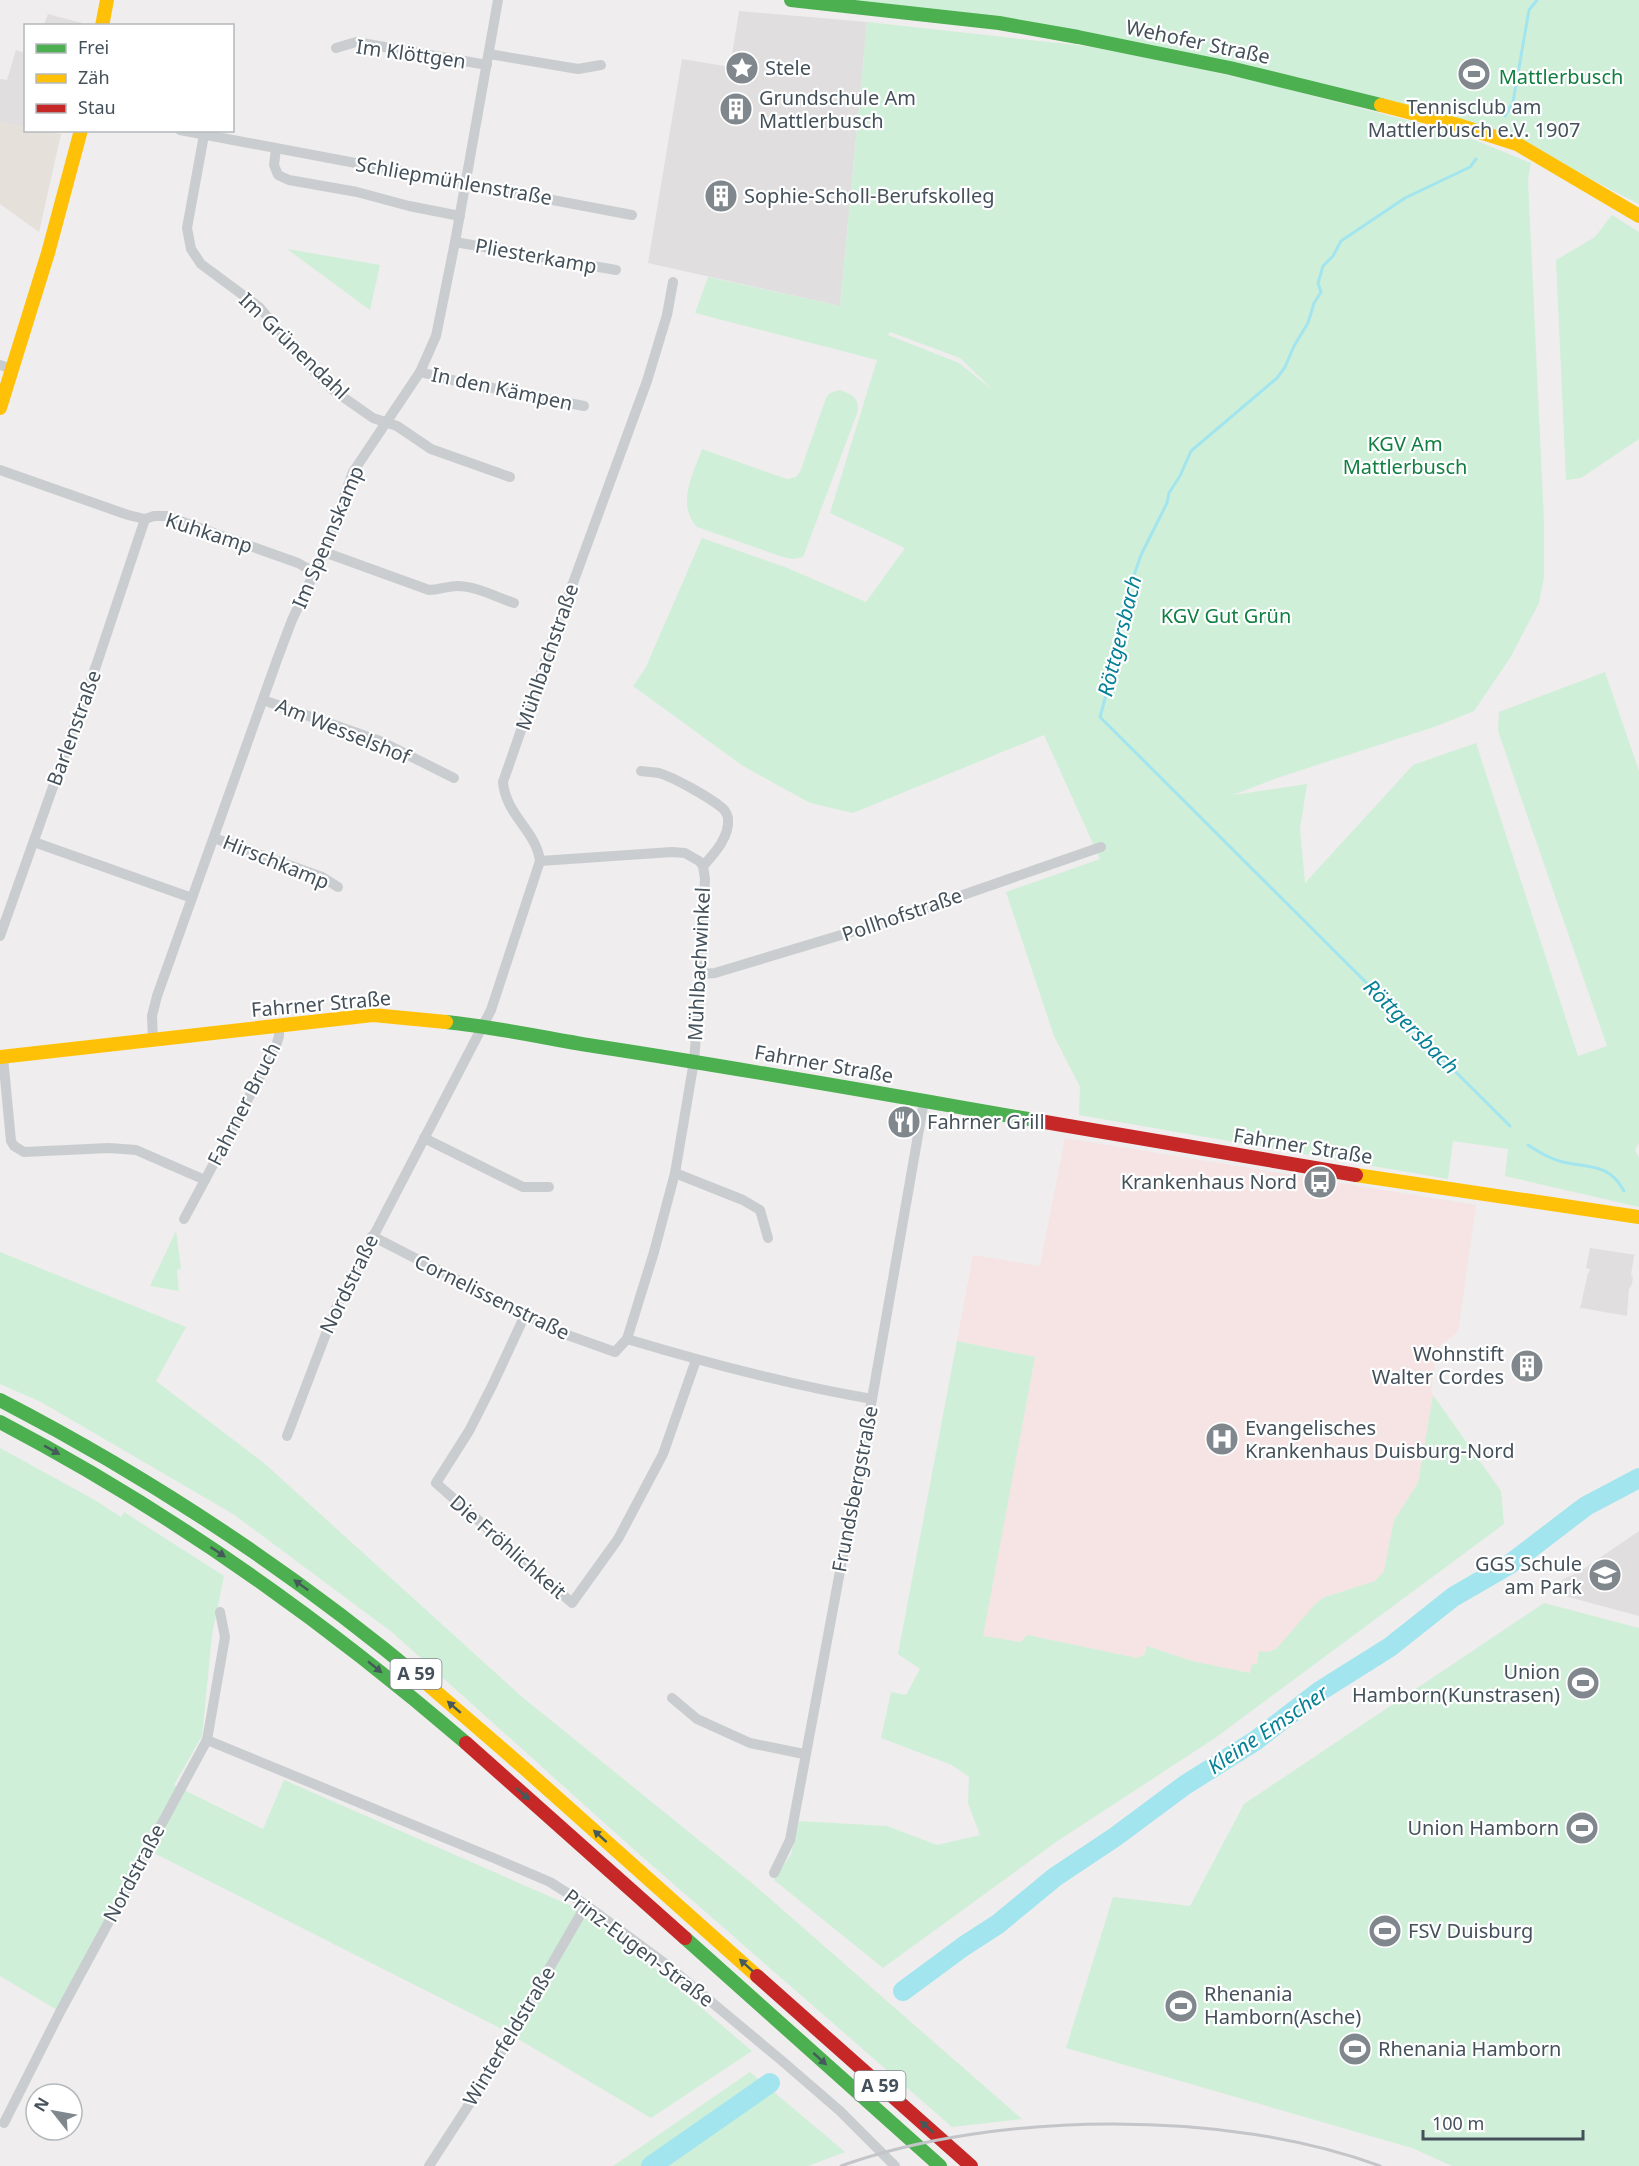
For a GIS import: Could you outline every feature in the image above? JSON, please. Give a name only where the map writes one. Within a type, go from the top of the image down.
[{"type":"main road","points":[[102,24],[107,0]]},
{"type":"main road","name":"Wehofer Straße","points":[[792,0],[999,23],[1078,37],[1230,68],[1378,104],[1517,144],[1639,216]]},
{"type":"main road","points":[[0,408],[6,367],[48,254],[80,132]]},
{"type":"main road","name":"Fahrner Straße","points":[[2,1057],[373,1015],[483,1026],[1407,1184],[1639,1217]]},
{"type":"main road","name":"A 59","points":[[0,1400],[104,1456],[190,1508],[345,1617],[424,1680],[525,1768],[971,2166]]},
{"type":"main road","name":"A 59","points":[[0,1422],[95,1474],[179,1526],[258,1578],[326,1628],[411,1696],[511,1782],[940,2166]]},
{"type":"street","name":"Im Spennskamp","points":[[153,1040],[152,1016],[292,620],[324,552],[353,472],[420,372],[436,336],[460,216],[498,0]]},
{"type":"street","name":"Im Klöttgen","points":[[336,48],[356,42],[578,69],[601,65]]},
{"type":"street","name":"Schliepmühlenstraße","points":[[190,132],[632,215]]},
{"type":"street","name":"Im Grünendahl","points":[[204,135],[187,228],[191,249],[201,264],[259,307],[333,390],[373,418],[397,426],[440,453],[510,477]]},
{"type":"street","name":"Schliepmühlenstraße","points":[[276,149],[274,165],[278,175],[289,180],[357,192],[409,206],[460,216]]},
{"type":"street","name":"Pliesterkamp","points":[[455,242],[616,270]]},
{"type":"street","name":"Mühlbachstraße","points":[[540,861],[534,843],[507,803],[503,782],[647,381],[667,315],[673,282]]},
{"type":"street","name":"In den Kämpen","points":[[420,372],[584,405]]},
{"type":"street","name":"Kuhkamp","points":[[0,470],[128,515],[145,519],[166,516],[298,563],[314,572]]},
{"type":"street","name":"Barlenstraße","points":[[0,936],[145,519]]},
{"type":"street","points":[[324,552],[429,590],[444,590],[456,586],[470,588],[514,603]]},
{"type":"street","name":"Am Wesselshof","points":[[263,700],[380,741],[454,778]]},
{"type":"street","name":"Mühlbachwinkel","points":[[641,771],[661,773],[677,780],[722,807],[728,817],[723,839],[716,853],[703,867]]},
{"type":"street","name":"Hirschkamp","points":[[214,838],[322,877],[338,887]]},
{"type":"street","points":[[34,842],[192,898]]},
{"type":"street","name":"Pollhofstraße","points":[[701,974],[715,973],[891,920],[1101,847]]},
{"type":"street","name":"Mühlbachwinkel","points":[[540,861],[672,852],[693,856],[703,867],[705,879],[701,974],[693,1061],[675,1173],[627,1339]]},
{"type":"street","points":[[483,1026],[491,1010],[540,861]]},
{"type":"street","name":"Fahrner Bruch","points":[[184,1219],[276,1046],[279,1026]]},
{"type":"street","name":"Nordstraße","points":[[287,1436],[334,1310],[483,1026]]},
{"type":"street","name":"Fahrner Bruch","points":[[2,1057],[11,1141],[19,1150],[24,1152],[109,1148],[136,1150],[205,1180]]},
{"type":"street","name":"Frundsbergstraße","points":[[774,1873],[790,1840],[804,1754],[872,1400],[924,1101]]},
{"type":"street","points":[[424,1137],[523,1187],[549,1187]]},
{"type":"street","points":[[675,1173],[743,1200],[760,1210],[768,1238]]},
{"type":"street","name":"Cornelissenstraße","points":[[372,1236],[559,1332],[615,1352],[627,1339]]},
{"type":"street","name":"Die Fröhlichkeit","points":[[525,1315],[469,1431],[436,1483],[572,1603],[618,1539],[650,1480],[663,1454],[696,1360]]},
{"type":"street","points":[[627,1339],[696,1360],[826,1392],[872,1400]]},
{"type":"street","name":"Nordstraße","points":[[4,2123],[60,2012],[207,1740],[225,1637],[220,1612]]},
{"type":"street","points":[[672,1698],[697,1719],[750,1743],[804,1754]]},
{"type":"street","name":"Prinz-Eugen-Straße","points":[[207,1740],[549,1882],[586,1905],[667,1965],[840,2111],[893,2165]]},
{"type":"street","name":"Winterfeldstraße","points":[[429,2166],[483,2083],[586,1905]]},
{"type":"shaded area","points":[[739,11],[867,22],[840,306],[648,263],[682,59],[730,67]]},
{"type":"shaded area","points":[[48,14],[82,23],[82,24],[44,24]]},
{"type":"shaded area","points":[[16,50],[24,53],[24,127],[0,122],[0,79],[7,80]]},
{"type":"shaded area","points":[[0,122],[24,127],[24,132],[61,134],[39,232],[0,204]]},
{"type":"shaded area","name":"Evangelisches Krankenhaus Duisburg-Nord","points":[[1065,1138],[1476,1205],[1458,1332],[1437,1348],[1431,1392],[1433,1395],[1418,1483],[1394,1520],[1384,1571],[1375,1581],[1325,1597],[1317,1602],[1276,1649],[1268,1652],[1251,1673],[1192,1661],[1148,1646],[1145,1654],[1137,1658],[1027,1635],[1021,1642],[982,1636],[1035,1357],[957,1341],[973,1255],[1040,1266]]},
{"type":"shaded area","points":[[1590,1248],[1636,1255],[1631,1274],[1633,1278],[1629,1288],[1627,1316],[1580,1309],[1590,1269],[1586,1268]]},
{"type":"shaded area","name":"GGS Schule am Park","points":[[1639,1531],[1639,1616],[1561,1595],[1555,1587],[1562,1580],[1582,1570]]},
{"type":"green space","name":"Mattlerbusch","points":[[814,0],[1639,0],[1639,204],[1542,154],[1230,64]]},
{"type":"green space","points":[[867,22],[1130,53],[1271,85],[1460,134],[1531,163],[1528,180],[1544,522],[1544,578],[1539,603],[1510,658],[1474,711],[1437,726],[1280,777],[1233,795],[1307,784],[1300,829],[1305,883],[1413,765],[1476,743],[1578,1056],[1607,1046],[1498,731],[1499,712],[1605,672],[1639,771],[1639,1143],[1635,1150],[1639,1158],[1639,1207],[1505,1176],[1508,1149],[1453,1141],[1448,1179],[1079,1115],[1080,1087],[1054,1036],[1006,892],[1100,859],[1044,735],[853,813],[810,803],[743,766],[633,686],[645,669],[702,538],[785,567],[866,602],[905,548],[830,513],[877,360],[695,313],[708,277],[840,306]],"holes":[[[890,332],[960,358],[994,391],[959,363],[888,335]]]},
{"type":"green space","points":[[1612,215],[1639,232],[1639,439],[1581,478],[1566,480],[1556,260],[1595,237]]},
{"type":"green space","points":[[287,249],[380,265],[370,310]]},
{"type":"green space","points":[[840,390],[854,397],[858,411],[803,557],[793,559],[783,557],[697,527],[691,518],[687,499],[691,479],[702,449],[787,479],[796,477],[800,472],[826,398],[830,393]]},
{"type":"green space","points":[[176,1231],[181,1268],[177,1270],[179,1291],[150,1286]]},
{"type":"green space","points":[[0,1252],[186,1327],[156,1381],[264,1463],[521,1696],[753,1884],[1022,2119],[952,2127],[630,1846],[393,1633],[233,1514],[41,1402],[0,1384]]},
{"type":"green space","points":[[957,1341],[1035,1357],[983,1636],[1021,1642],[1027,1635],[1137,1658],[1145,1654],[1147,1646],[1192,1661],[1250,1673],[1252,1664],[1257,1664],[1259,1651],[1268,1652],[1276,1649],[1317,1602],[1325,1597],[1375,1581],[1384,1571],[1394,1520],[1418,1483],[1433,1395],[1501,1491],[1504,1524],[1215,1738],[1056,1842],[883,1968],[774,1880],[791,1854],[799,1821],[887,1826],[937,1845],[980,1835],[968,1803],[969,1777],[952,1765],[881,1738],[891,1692],[906,1695],[920,1669],[898,1654]]},
{"type":"green space","points":[[0,1448],[121,1517],[124,1512],[224,1576],[212,1635],[202,1736],[174,1785],[263,1829],[284,1780],[592,1915],[752,2051],[651,2118],[498,2027],[142,1847],[57,2010],[0,1976]]},
{"type":"green space","points":[[1544,1603],[1639,1628],[1639,2166],[1452,2166],[1412,2148],[1066,2048],[1113,1897],[1190,1906],[1244,1804]]},
{"type":"green space","points":[[750,2072],[845,2152],[808,2166],[613,2166]]},
{"type":"waterway","name":"Röttgersbach","points":[[1505,116],[1513,102],[1529,10],[1537,0]]},
{"type":"waterway","name":"Röttgersbach","points":[[1476,159],[1470,167],[1405,198],[1341,241],[1333,256],[1323,266],[1318,283],[1321,292],[1285,367],[1277,378],[1191,451],[1141,555],[1124,604],[1119,627],[1120,643],[1100,717],[1510,1126]]},
{"type":"waterway","name":"Röttgersbach","points":[[1528,1145],[1558,1161],[1605,1171],[1618,1182],[1624,1191]]},
{"type":"waterway","name":"Kleine Emscher","points":[[903,1991],[998,1924],[1055,1877],[1115,1837],[1185,1785],[1255,1741],[1320,1691],[1390,1647],[1453,1597],[1510,1564],[1586,1506],[1639,1478]]},
{"type":"waterway","name":"Kleine Emscher","points":[[651,2166],[770,2083]]},
{"type":"railway","points":[[841,2166],[902,2148],[968,2135],[1039,2127],[1111,2124],[1183,2126],[1253,2134],[1319,2147],[1380,2166]]},
{"type":"traffic: fast","points":[[791,0],[999,23],[1078,37],[1230,68],[1381,105]]},
{"type":"traffic: fast","points":[[446,1022],[764,1073],[1045,1122]]},
{"type":"traffic: fast","points":[[0,1400],[113,1462],[221,1530],[325,1603],[426,1683]]},
{"type":"traffic: fast","points":[[0,1422],[123,1492],[242,1569],[356,1653],[466,1743]]},
{"type":"traffic: fast","points":[[685,1938],[940,2166]]},
{"type":"traffic: slow","points":[[102,24],[107,0]]},
{"type":"traffic: slow","points":[[1381,105],[1458,125],[1517,144],[1639,216]]},
{"type":"traffic: slow","points":[[0,408],[48,253],[80,132]]},
{"type":"traffic: slow","points":[[0,1057],[373,1015],[446,1022]]},
{"type":"traffic: slow","points":[[1356,1175],[1639,1217]]},
{"type":"traffic: slow","points":[[426,1683],[757,1976]]},
{"type":"traffic: jam","points":[[1045,1122],[1356,1175]]},
{"type":"traffic: jam","points":[[466,1743],[685,1938]]},
{"type":"traffic: jam","points":[[757,1976],[971,2166]]},
{"type":"place","name":"Stele","points":[[742,68]]},
{"type":"place","name":"Tennisclub am Mattlerbusch e.V. 1907","points":[[1474,74]]},
{"type":"place","name":"Grundschule Am Mattlerbusch","points":[[736,109]]},
{"type":"place","name":"Sophie-Scholl-Berufskolleg","points":[[721,196]]},
{"type":"place","name":"Fahrner Grill","points":[[904,1122]]},
{"type":"place","name":"Krankenhaus Nord","points":[[1320,1182]]},
{"type":"place","name":"Wohnstift Walter Cordes","points":[[1527,1366]]},
{"type":"place","name":"Evangelisches Krankenhaus Duisburg-Nord","points":[[1222,1439]]},
{"type":"place","name":"GGS Schule am Park","points":[[1605,1575]]},
{"type":"place","name":"Union Hamborn(Kunstrasen)","points":[[1583,1683]]},
{"type":"place","name":"Union Hamborn","points":[[1582,1828]]},
{"type":"place","name":"FSV Duisburg","points":[[1385,1931]]},
{"type":"place","name":"Rhenania Hamborn(Asche)","points":[[1181,2006]]},
{"type":"place","name":"Rhenania Hamborn","points":[[1355,2049]]},
{"type":"park label","name":"KGV Am Mattlerbusch","points":[[1405,456]]},
{"type":"park label","name":"KGV Gut Grün","points":[[1226,616]]}]
